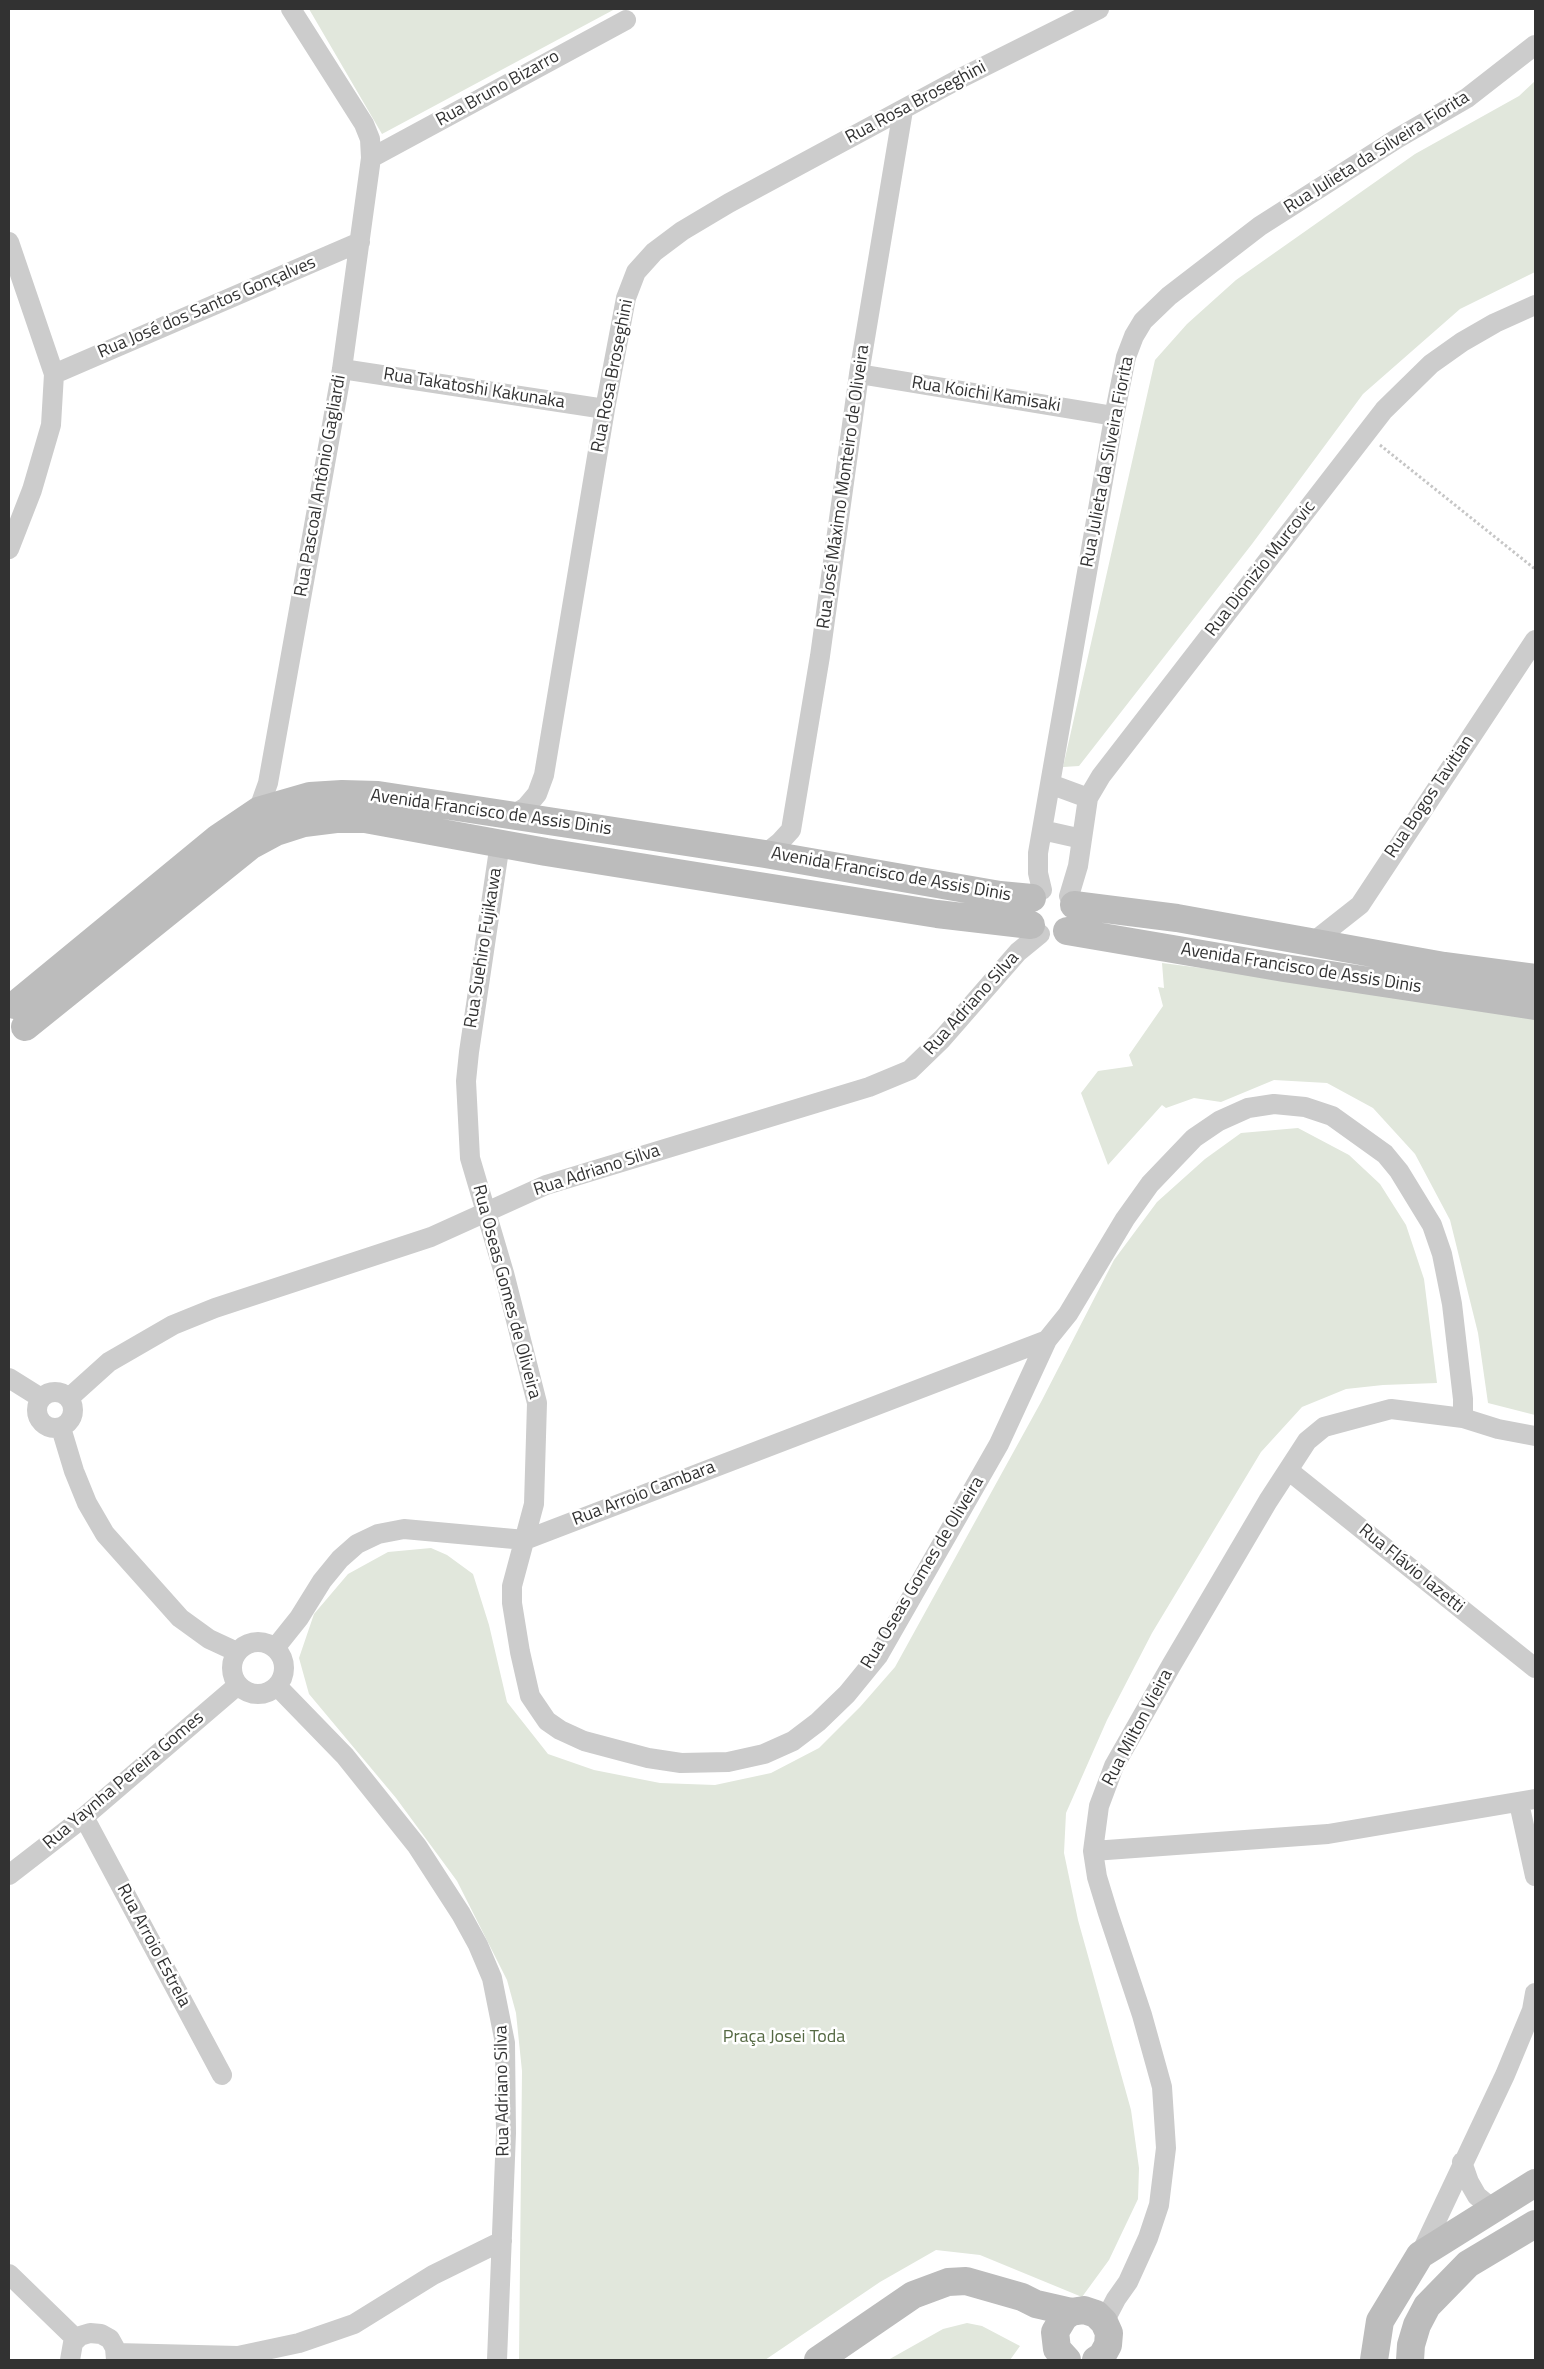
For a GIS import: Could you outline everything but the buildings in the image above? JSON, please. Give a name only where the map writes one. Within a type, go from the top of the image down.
[{"type":"main road","name":"Avenida Francisco de Assis Dinis","points":[[14,1019],[213,842],[258,811],[310,796],[342,794],[378,795],[765,854],[1000,895],[1037,894]]},
{"type":"main road","name":"Avenida Francisco de Assis Dinis","points":[[14,1019],[250,846],[276,832],[304,823],[365,819],[763,887],[1036,929]]},
{"type":"main road","points":[[1052,888],[1061,890],[1072,900],[1075,919],[1067,931],[1054,936],[1036,929],[1028,912],[1037,894],[1052,888]]},
{"type":"main road","name":"Avenida Francisco de Assis Dinis","points":[[1072,900],[1444,966],[1535,978]]},
{"type":"main road","name":"Avenida Francisco de Assis Dinis","points":[[1067,931],[1284,968],[1535,1006]]},
{"type":"main road","points":[[1374,2360],[1380,2321],[1420,2255],[1535,2183]]},
{"type":"main road","points":[[1410,2360],[1411,2345],[1417,2325],[1427,2306],[1468,2264],[1535,2224]]},
{"type":"main road","points":[[818,2360],[913,2294],[948,2282],[966,2281],[1022,2297],[1086,2337]]},
{"type":"street","name":"Rua Pascoal Antônio Gagliardi","points":[[258,811],[268,783],[342,369],[371,158],[370,139],[364,124],[291,9]]},
{"type":"street","name":"Rua Rosa Broseghini","points":[[511,816],[526,807],[537,794],[544,775],[605,409],[626,298],[636,272],[654,252],[682,231],[729,203],[959,79],[1098,9]]},
{"type":"street","name":"Rua Bruno Bizarro","points":[[371,158],[626,20]]},
{"type":"street","name":"Rua Julieta da Silveira Fiorita","points":[[1037,894],[1038,853],[1114,416],[1126,357],[1134,336],[1143,321],[1169,296],[1260,226],[1398,138],[1467,98],[1535,46]]},
{"type":"street","name":"Rua José Máximo Monteiro de Oliveira","points":[[765,854],[791,830],[820,656],[858,374],[903,110]]},
{"type":"street","points":[[9,242],[54,374],[50,425],[32,490],[9,549]]},
{"type":"street","name":"Rua José dos Santos Gonçalves","points":[[54,374],[360,242]]},
{"type":"street","name":"Rua Dionizio Murcovic","points":[[1072,900],[1088,798],[1100,776],[1384,410],[1431,364],[1495,323],[1535,305]]},
{"type":"street","name":"Rua Takatoshi Kakunaka","points":[[342,369],[605,409]]},
{"type":"street","name":"Rua Koichi Kamisaki","points":[[858,374],[1114,416]]},
{"type":"street","name":"Rua Bogos Tavitian","points":[[1313,942],[1360,905],[1535,640]]},
{"type":"street","points":[[1050,784],[1088,798]]},
{"type":"street","points":[[1042,830],[1082,839]]},
{"type":"street","name":"Rua Suehiro Fujikawa","points":[[469,1052],[500,843]]},
{"type":"street","name":"Rua Adriano Silva","points":[[69,1398],[109,1362],[173,1325],[215,1308],[430,1237],[546,1184],[869,1087],[910,1070],[942,1040],[1036,929]]},
{"type":"street","name":"Rua Oseas Gomes de Oliveira","points":[[469,1052],[466,1081],[470,1158],[537,1403],[534,1504],[512,1586],[512,1603],[520,1652],[530,1696],[548,1721],[560,1730],[584,1741],[648,1758],[681,1763],[728,1762],[764,1754],[793,1741],[818,1722],[847,1694],[878,1656],[999,1444],[1047,1340],[1068,1314],[1125,1219],[1150,1184],[1194,1138],[1219,1121],[1248,1108],[1274,1104],[1305,1107],[1332,1116],[1385,1154],[1416,1195],[1432,1225],[1442,1254],[1452,1304],[1463,1399],[1463,1418]]},
{"type":"street","name":"Rua Arroio Cambara","points":[[275,1648],[299,1618],[322,1581],[340,1558],[357,1544],[378,1534],[404,1529],[525,1540],[1047,1340]]},
{"type":"street","points":[[9,1378],[41,1398]]},
{"type":"street","points":[[50,1392],[60,1392],[69,1398],[74,1409],[71,1420],[61,1428],[50,1428],[40,1420],[37,1409],[41,1398],[50,1392]]},
{"type":"street","name":"Rua Milton Vieira","points":[[1086,2337],[1128,2282],[1151,2230],[1159,2205],[1166,2148],[1162,2087],[1142,2015],[1105,1904],[1093,1851],[1099,1806],[1114,1766],[1176,1655],[1288,1470],[1307,1441],[1324,1427],[1391,1409],[1463,1418],[1498,1429],[1535,1436]]},
{"type":"street","points":[[61,1428],[74,1471],[87,1503],[105,1534],[180,1618],[209,1639],[237,1652]]},
{"type":"street","name":"Rua Flávio Iazetti","points":[[1288,1470],[1535,1668]]},
{"type":"street","points":[[262,1642],[275,1648],[283,1659],[284,1673],[277,1686],[265,1693],[250,1693],[238,1685],[232,1668],[237,1652],[248,1643],[262,1642]]},
{"type":"street","name":"Rua Yaynha Pereira Gomes","points":[[9,1875],[84,1817],[238,1685]]},
{"type":"street","name":"Rua Adriano Silva","points":[[277,1686],[345,1756],[417,1846],[461,1914],[478,1945],[492,1978],[505,2043],[506,2133],[497,2360]]},
{"type":"street","points":[[1093,1851],[1328,1834],[1527,1801],[1535,1876]]},
{"type":"street","name":"Rua Arroio Estrela","points":[[84,1817],[222,2075]]},
{"type":"street","points":[[1420,2255],[1504,2075],[1532,2010],[1535,1993]]},
{"type":"street","points":[[1462,2162],[1469,2182],[1477,2196],[1492,2209]]},
{"type":"street","points":[[70,2360],[71,2348],[76,2339],[85,2334],[100,2334],[110,2339],[116,2357],[238,2356],[299,2343],[354,2324],[433,2275],[502,2240]]},
{"type":"street","points":[[9,2274],[76,2339]]},
{"type":"path","points":[[1366,434],[1535,569]]},
{"type":"green space","points":[[309,9],[615,9],[382,134]]},
{"type":"green space","points":[[1535,81],[1535,272],[1460,309],[1363,394],[1252,544],[1079,766],[1063,767],[1155,360],[1187,324],[1236,280],[1415,154],[1519,96]]},
{"type":"green space","points":[[1162,963],[1383,991],[1535,1015],[1535,1415],[1488,1403],[1478,1333],[1450,1220],[1415,1154],[1373,1108],[1327,1083],[1274,1080],[1221,1102],[1194,1098],[1166,1108],[1162,1105],[1108,1165],[1081,1093],[1098,1071],[1133,1066],[1129,1055],[1163,1006],[1158,987],[1164,988]]},
{"type":"green space","name":"Praça Josei Toda","points":[[1298,1128],[1349,1155],[1380,1184],[1406,1225],[1424,1279],[1437,1383],[1383,1385],[1346,1389],[1302,1407],[1261,1452],[1152,1633],[1107,1720],[1066,1813],[1064,1853],[1078,1920],[1131,2110],[1139,2168],[1138,2199],[1109,2260],[1082,2297],[980,2255],[936,2250],[880,2282],[765,2360],[519,2360],[522,2071],[516,2013],[507,1980],[457,1881],[396,1798],[309,1694],[299,1658],[314,1614],[348,1574],[388,1552],[431,1548],[447,1555],[473,1574],[489,1625],[507,1702],[548,1754],[594,1770],[660,1783],[715,1785],[771,1773],[819,1748],[860,1707],[895,1667],[1041,1402],[1114,1260],[1157,1202],[1205,1159],[1241,1133]]},
{"type":"green space","points":[[967,2323],[982,2326],[1020,2346],[1010,2360],[888,2360],[943,2329]]}]
